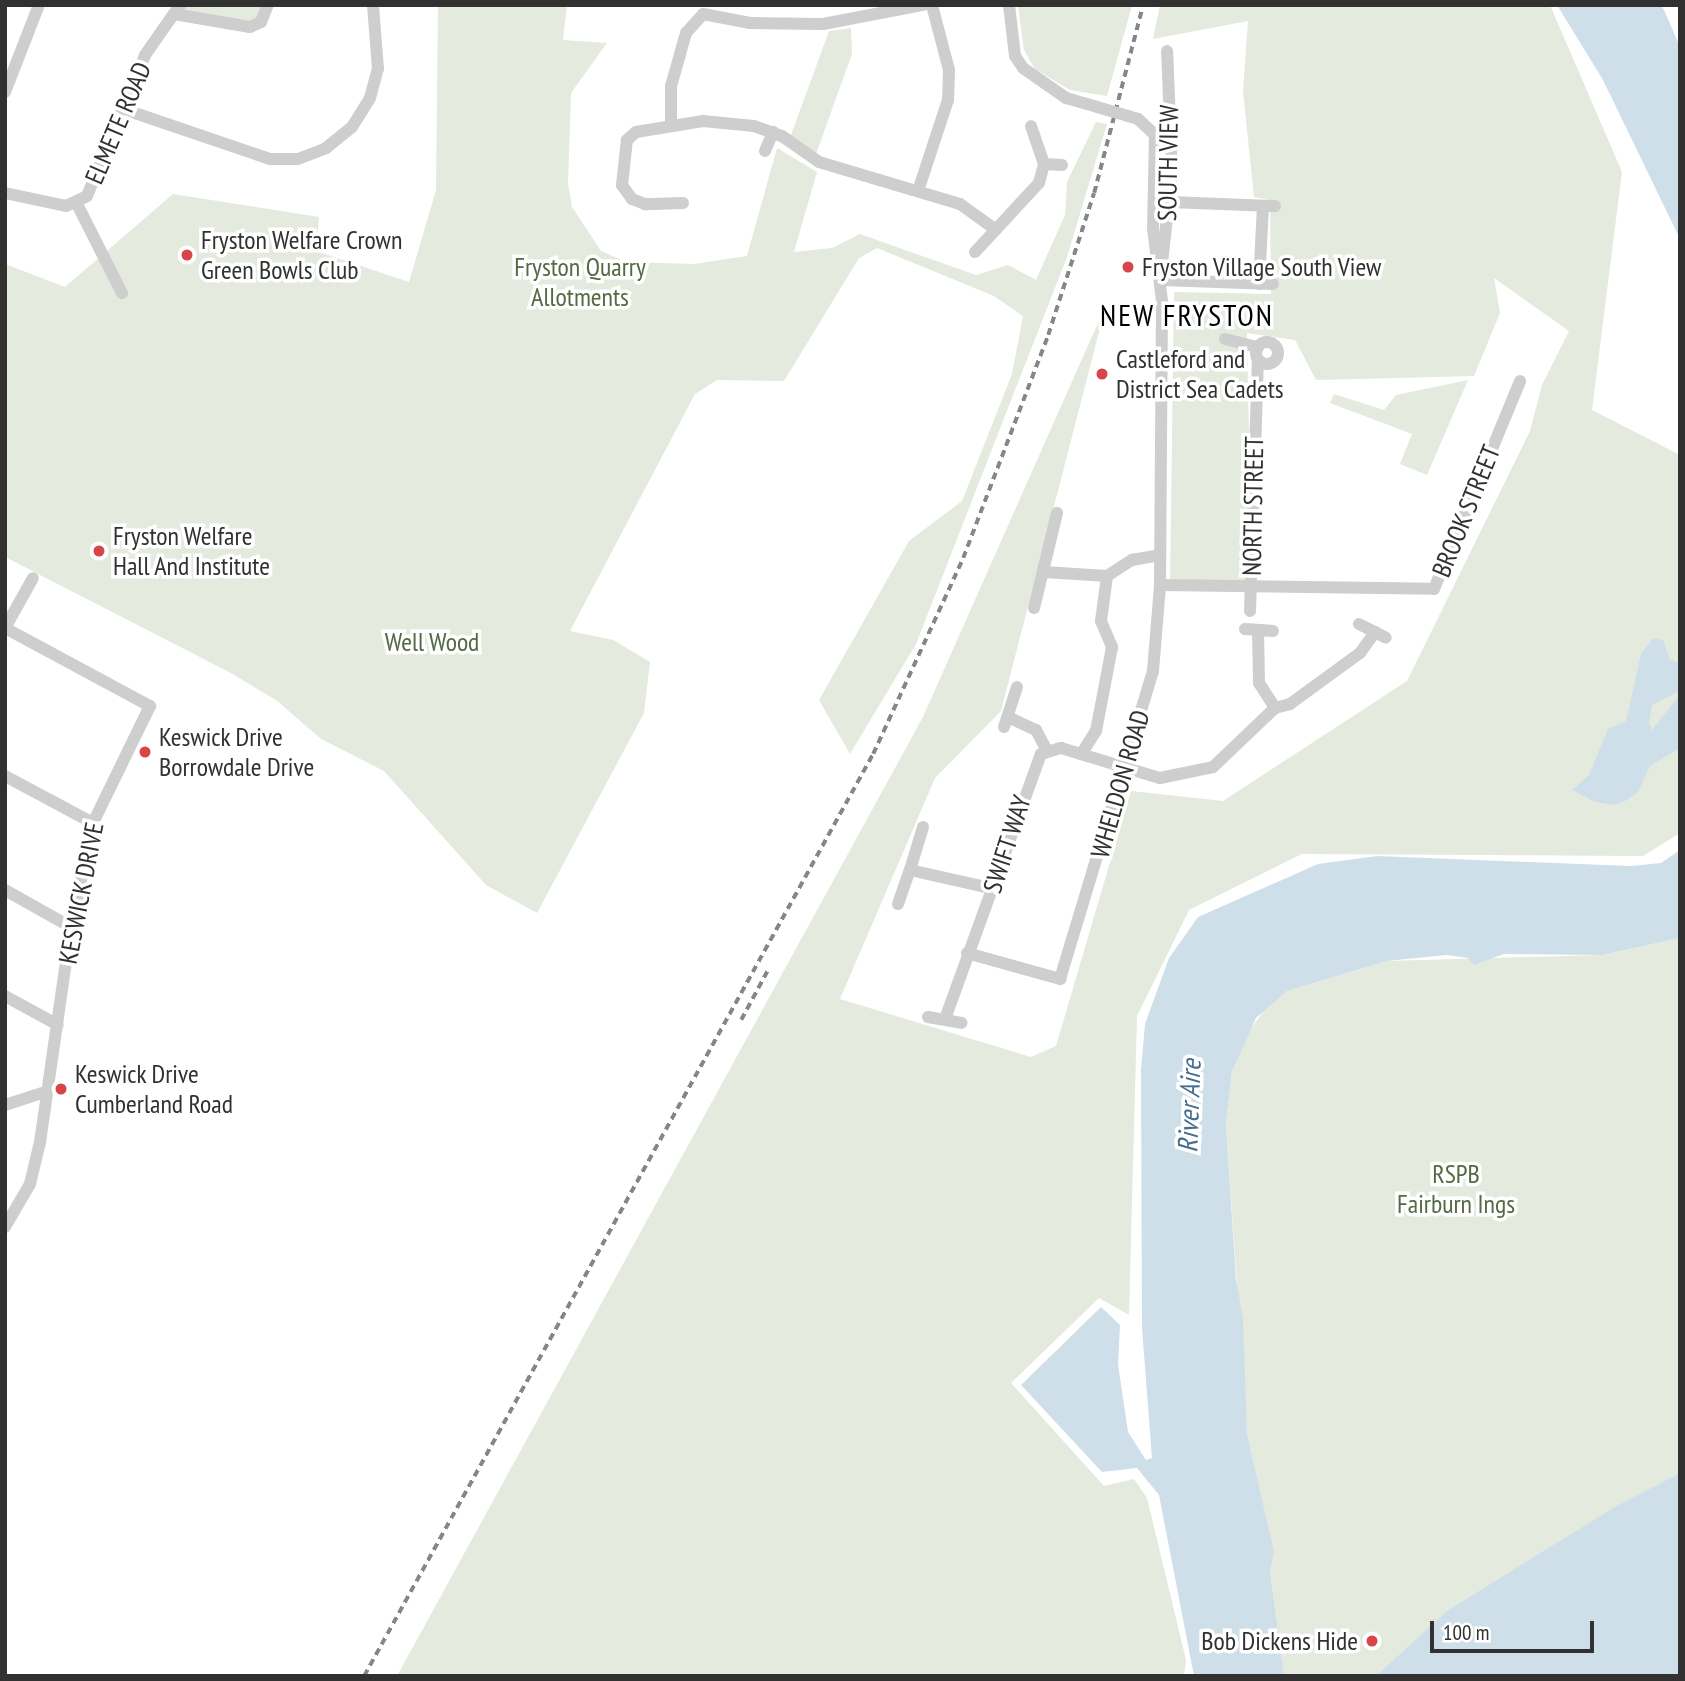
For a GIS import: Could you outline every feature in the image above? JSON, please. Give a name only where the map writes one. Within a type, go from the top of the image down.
[{"type":"street","points":[[5,92],[39,5]]},
{"type":"street","points":[[177,10],[250,27],[261,22],[268,5]]},
{"type":"street","points":[[123,109],[270,159],[298,159],[326,148],[352,127],[370,98],[379,69],[373,5]]},
{"type":"street","points":[[671,125],[671,86],[686,33],[703,14],[750,23],[823,24],[923,5]]},
{"type":"street","points":[[918,191],[948,100],[949,70],[932,5]]},
{"type":"street","name":"WHELDON ROAD","points":[[967,953],[1060,979],[1153,671],[1160,585],[1161,277],[1153,228],[1155,135],[1138,120],[1066,98],[1023,68],[1015,56],[1009,5]]},
{"type":"street","name":"ELMETE ROAD","points":[[5,193],[52,206],[77,204],[94,186],[145,55],[177,10]]},
{"type":"street","name":"SOUTH VIEW","points":[[1161,277],[1170,202],[1167,51]]},
{"type":"street","points":[[683,203],[645,204],[632,199],[622,186],[627,141],[636,132],[671,125],[733,122],[774,132],[819,162],[978,212],[996,230]]},
{"type":"street","points":[[975,252],[1028,200],[1044,164],[1031,127]]},
{"type":"street","points":[[765,151],[774,132]]},
{"type":"street","points":[[1044,164],[1062,165]]},
{"type":"street","points":[[1170,202],[1269,206],[1259,284]]},
{"type":"street","name":"ELMETE ROAD","points":[[77,204],[122,293]]},
{"type":"street","points":[[1161,277],[1273,284]]},
{"type":"street","name":"NORTH STREET","points":[[1225,339],[1258,353],[1250,611]]},
{"type":"street","name":"BROOK STREET","points":[[1252,589],[1434,589],[1520,381]]},
{"type":"street","points":[[1034,608],[1056,513]]},
{"type":"street","points":[[1044,572],[1107,576],[1132,560],[1160,555]]},
{"type":"street","points":[[1082,753],[1092,744],[1112,647],[1101,621],[1107,576]]},
{"type":"street","points":[[5,628],[33,578]]},
{"type":"street","points":[[1160,585],[1252,589]]},
{"type":"street","points":[[1017,687],[1007,723],[1036,730],[1046,749],[1082,753],[1125,770],[1160,778],[1213,767],[1275,708],[1290,704],[1360,653],[1380,635],[1359,624]]},
{"type":"street","name":"KESWICK DRIVE","points":[[5,628],[150,706],[93,823],[71,927],[48,1091],[30,1184],[5,1227]]},
{"type":"street","points":[[1273,631],[1252,630],[1259,683],[1275,708]]},
{"type":"street","name":"SWIFT WAY","points":[[945,1019],[967,953],[994,890],[1031,770],[1046,749]]},
{"type":"street","points":[[5,776],[93,823]]},
{"type":"street","points":[[898,904],[923,827]]},
{"type":"street","points":[[910,870],[994,890]]},
{"type":"street","points":[[5,890],[71,927]]},
{"type":"street","points":[[5,996],[58,1025]]},
{"type":"street","points":[[928,1017],[961,1023]]},
{"type":"street","points":[[5,1105],[48,1091]]},
{"type":"green space","points":[[180,5],[268,5],[261,22],[174,14]]},
{"type":"green space","points":[[438,5],[567,5],[563,40],[607,43],[571,93],[568,184],[572,207],[601,251],[626,262],[694,264],[747,256],[777,148],[817,172],[794,252],[832,248],[860,234],[976,275],[1008,265],[1036,280],[1065,215],[1067,182],[1096,122],[1107,124],[1067,257],[916,644],[850,754],[819,700],[909,541],[962,501],[1012,374],[1023,316],[994,296],[877,248],[859,258],[784,381],[717,380],[695,394],[570,631],[613,640],[650,662],[644,713],[537,913],[486,885],[384,771],[321,739],[276,700],[229,672],[5,557],[5,264],[65,287],[173,194],[319,217],[316,251],[409,282],[436,190]]},
{"type":"green space","points":[[1018,5],[1132,5],[1107,96],[1070,90],[1035,69],[1024,50]]},
{"type":"green space","points":[[1160,5],[1550,5],[1622,172],[1592,410],[1680,455],[1680,833],[1643,856],[1302,854],[1189,910],[1137,1016],[1129,1315],[1099,1298],[1011,1383],[1104,1486],[1134,1479],[1147,1498],[1186,1660],[1184,1676],[397,1676],[923,717],[1106,305],[1001,711],[935,778],[840,999],[1031,1057],[1056,1046],[1131,791],[1223,801],[1407,681],[1530,431],[1542,385],[1569,331],[1494,278],[1500,313],[1474,376],[1316,380],[1295,340],[1247,333],[1252,589],[1170,586],[1174,292],[1271,294],[1270,200],[1254,197],[1243,91],[1248,21],[1153,39]]},
{"type":"green space","points":[[851,28],[852,54],[816,154],[791,135],[829,31]]},
{"type":"green space","points":[[1468,380],[1427,475],[1400,464],[1412,434],[1330,403],[1334,394],[1384,410],[1396,395]]},
{"type":"green space","name":"RSPB Fairburn Ings","points":[[1680,938],[1680,1676],[1284,1676],[1270,1570],[1272,1545],[1247,1433],[1226,1123],[1232,1072],[1250,1030],[1268,1005],[1287,991],[1387,961],[1602,955]]},
{"type":"water","points":[[1557,5],[1661,5],[1665,12],[1680,47],[1680,239],[1603,80]]},
{"type":"water","points":[[1653,638],[1663,640],[1670,660],[1680,663],[1680,691],[1652,705],[1649,723],[1652,730],[1680,694],[1680,748],[1650,766],[1638,792],[1627,800],[1615,805],[1595,802],[1572,790],[1589,775],[1608,729],[1626,721],[1641,654]]},
{"type":"water","name":"River Aire","points":[[1680,850],[1680,938],[1602,955],[1504,954],[1474,965],[1468,958],[1447,955],[1387,961],[1287,991],[1256,1018],[1232,1072],[1226,1123],[1236,1279],[1243,1319],[1247,1433],[1274,1552],[1270,1570],[1284,1676],[1194,1676],[1159,1495],[1137,1468],[1102,1472],[1021,1385],[1101,1307],[1120,1325],[1118,1364],[1128,1432],[1146,1460],[1152,1458],[1142,1328],[1141,1070],[1145,1024],[1169,958],[1198,917],[1318,864],[1377,856],[1630,866],[1661,863]]},
{"type":"water","points":[[1680,1473],[1680,1676],[1376,1676],[1447,1611],[1613,1508]]},
{"type":"railway","points":[[364,1676],[873,754],[963,558],[1048,335],[1094,193],[1143,5]]},
{"type":"railway","points":[[741,1020],[769,968]]},
{"type":"place","name":"Fryston Welfare Crown Green Bowls Club","points":[[187,255]]},
{"type":"place","name":"Fryston Village South View","points":[[1128,267]]},
{"type":"place","name":"Castleford and District Sea Cadets","points":[[1102,374]]},
{"type":"place","name":"Fryston Welfare Hall And Institute","points":[[99,551]]},
{"type":"place","name":"Keswick Drive Borrowdale Drive","points":[[145,752]]},
{"type":"place","name":"Keswick Drive Cumberland Road","points":[[61,1089]]},
{"type":"place","name":"Bob Dickens Hide","points":[[1372,1641]]},
{"type":"district","name":"NEW FRYSTON","points":[[1187,315]]},
{"type":"park label","name":"Fryston Quarry Allotments","points":[[580,282]]},
{"type":"park label","name":"Well Wood","points":[[432,642]]}]
